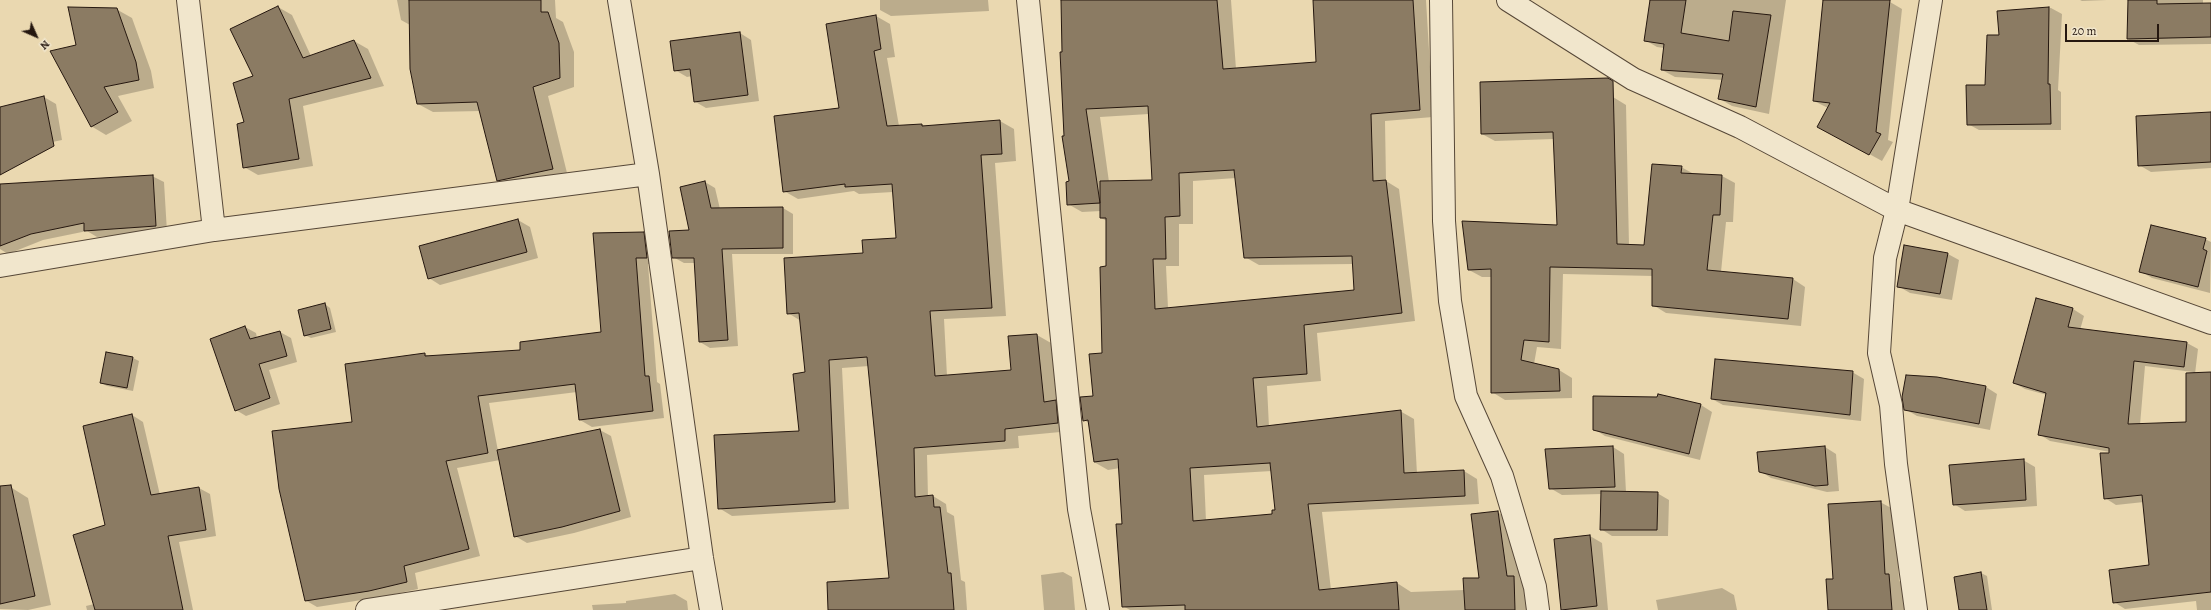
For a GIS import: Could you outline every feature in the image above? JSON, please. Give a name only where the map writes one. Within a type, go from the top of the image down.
[{"type":"street","points":[[188,0],[214,230]]},
{"type":"street","points":[[619,0],[648,174],[702,558],[711,610]]},
{"type":"street","points":[[1028,0],[1079,509],[1098,610]]},
{"type":"street","points":[[1441,0],[1444,221],[1450,301],[1466,396],[1502,476],[1535,587],[1538,610]]},
{"type":"street","points":[[1508,0],[1633,79],[1740,127],[1897,210],[2211,323]]},
{"type":"street","points":[[1916,610],[1896,464],[1891,405],[1879,353],[1885,258],[1897,210],[1931,0]]},
{"type":"street","points":[[0,266],[214,230],[648,174]]},
{"type":"street","points":[[367,610],[702,558]]},
{"type":"building","points":[[409,0],[541,0],[541,12],[548,12],[559,43],[560,78],[533,87],[553,169],[497,181],[477,102],[417,104],[410,69]]},
{"type":"building","points":[[1061,0],[1217,0],[1223,69],[1316,62],[1313,0],[1413,0],[1420,110],[1371,114],[1373,181],[1386,180],[1402,313],[1304,325],[1307,374],[1253,378],[1257,427],[1401,410],[1404,473],[1464,470],[1465,496],[1308,504],[1319,590],[1397,582],[1399,610],[1185,610],[1185,605],[1122,607],[1116,524],[1122,524],[1118,459],[1094,462],[1088,420],[1083,421],[1080,397],[1093,396],[1089,354],[1102,353],[1100,267],[1106,266],[1106,218],[1100,218],[1100,203],[1067,205],[1066,182],[1069,181],[1062,136],[1064,136],[1060,52],[1062,52]],"holes":[[[1148,106],[1152,180],[1100,181],[1100,203],[1086,109]],[[1234,170],[1244,258],[1352,256],[1354,290],[1155,309],[1153,259],[1166,259],[1165,217],[1180,216],[1179,173]],[[1270,463],[1275,510],[1272,510],[1272,514],[1193,521],[1190,468]]]},
{"type":"building","points":[[1650,0],[1686,0],[1681,33],[1729,41],[1733,11],[1771,15],[1756,107],[1718,99],[1723,74],[1661,70],[1664,44],[1644,41]]},
{"type":"building","points":[[1823,0],[1890,0],[1876,132],[1881,134],[1869,155],[1817,127],[1830,103],[1813,101]]},
{"type":"building","points":[[2128,0],[2157,0],[2157,4],[2211,3],[2211,37],[2127,39]]},
{"type":"building","points":[[278,6],[303,58],[354,40],[371,78],[289,99],[299,159],[243,168],[237,124],[244,122],[233,83],[253,76],[230,29]]},
{"type":"building","points":[[68,7],[117,8],[136,62],[139,80],[104,87],[118,112],[91,127],[50,51],[76,45]]},
{"type":"building","points":[[2049,7],[2048,84],[2050,84],[2051,124],[1967,125],[1966,85],[1985,85],[1987,35],[1999,35],[1997,11]]},
{"type":"building","points":[[876,15],[881,49],[874,51],[887,126],[922,124],[922,126],[1000,120],[1002,154],[981,155],[992,308],[930,311],[935,376],[1011,370],[1008,336],[1037,334],[1044,402],[1056,400],[1058,423],[1005,429],[1005,441],[914,448],[915,497],[933,495],[934,507],[940,507],[948,573],[951,573],[954,610],[828,610],[827,582],[889,578],[867,357],[829,360],[835,502],[718,509],[714,435],[799,431],[793,374],[805,372],[799,313],[787,314],[784,258],[863,253],[862,240],[896,238],[892,184],[845,187],[845,184],[783,192],[774,116],[839,108],[826,24]]},
{"type":"building","points":[[740,32],[748,95],[694,102],[690,69],[674,71],[670,41]]},
{"type":"building","points":[[1608,78],[1613,81],[1617,244],[1644,245],[1652,164],[1682,166],[1681,173],[1722,175],[1720,215],[1713,215],[1707,270],[1793,278],[1788,319],[1652,306],[1652,269],[1550,267],[1549,342],[1524,340],[1521,360],[1559,369],[1560,391],[1491,393],[1491,269],[1468,270],[1462,221],[1557,225],[1553,132],[1481,134],[1480,82]]},
{"type":"building","points":[[44,96],[54,146],[0,175],[0,107]]},
{"type":"building","points":[[2211,112],[2211,162],[2138,166],[2136,116]]},
{"type":"building","points":[[153,175],[156,226],[84,231],[84,223],[31,234],[0,246],[0,184]]},
{"type":"building","points":[[705,181],[711,208],[783,207],[783,248],[722,249],[728,340],[699,342],[694,258],[672,258],[669,231],[689,230],[680,187]]},
{"type":"building","points":[[518,219],[527,252],[428,279],[419,246]]},
{"type":"building","points":[[2151,225],[2206,238],[2203,249],[2207,251],[2198,287],[2139,272]]},
{"type":"building","points":[[644,232],[647,258],[636,258],[645,376],[649,376],[653,411],[579,420],[575,384],[478,396],[488,453],[446,461],[469,549],[404,566],[407,582],[369,591],[305,601],[279,489],[272,431],[352,422],[345,364],[425,353],[425,356],[520,350],[520,342],[601,332],[593,233]]},
{"type":"building","points":[[1904,245],[1948,253],[1940,294],[1897,287]]},
{"type":"building","points":[[2036,298],[2073,308],[2068,327],[2187,342],[2184,367],[2134,361],[2128,424],[2186,422],[2186,373],[2211,372],[2211,592],[2113,603],[2109,570],[2149,565],[2142,495],[2104,499],[2100,453],[2109,453],[2109,448],[2038,435],[2046,393],[2013,383]]},
{"type":"building","points":[[325,303],[331,329],[304,336],[298,310]]},
{"type":"building","points":[[245,326],[250,339],[280,331],[287,356],[259,364],[270,398],[235,411],[210,339]]},
{"type":"building","points":[[106,352],[133,357],[127,388],[100,383]]},
{"type":"building","points":[[1715,359],[1853,371],[1850,415],[1711,399]]},
{"type":"building","points":[[1906,375],[1937,377],[1986,386],[1979,424],[1904,410],[1902,397]]},
{"type":"building","points":[[1658,394],[1701,404],[1689,454],[1593,430],[1593,396],[1657,397]]},
{"type":"building","points":[[132,414],[151,495],[199,487],[206,530],[168,536],[183,610],[95,610],[73,535],[105,525],[83,426]]},
{"type":"building","points":[[600,429],[620,511],[562,527],[514,537],[497,450]]},
{"type":"building","points":[[1613,446],[1615,487],[1549,489],[1545,449]]},
{"type":"building","points":[[1825,446],[1828,485],[1815,486],[1759,472],[1757,452]]},
{"type":"building","points":[[2024,459],[2026,500],[1953,505],[1949,465]]},
{"type":"building","points":[[11,485],[35,596],[0,604],[0,486]]},
{"type":"building","points":[[1601,491],[1658,492],[1657,530],[1600,530]]},
{"type":"building","points":[[1881,501],[1885,574],[1889,574],[1892,610],[1828,610],[1826,579],[1833,579],[1828,504]]},
{"type":"building","points":[[1498,511],[1507,576],[1514,576],[1515,610],[1465,610],[1463,578],[1479,578],[1471,514]]},
{"type":"building","points":[[1590,535],[1597,606],[1561,610],[1554,539]]},
{"type":"building","points":[[1981,572],[1987,610],[1959,610],[1954,577]]}]
